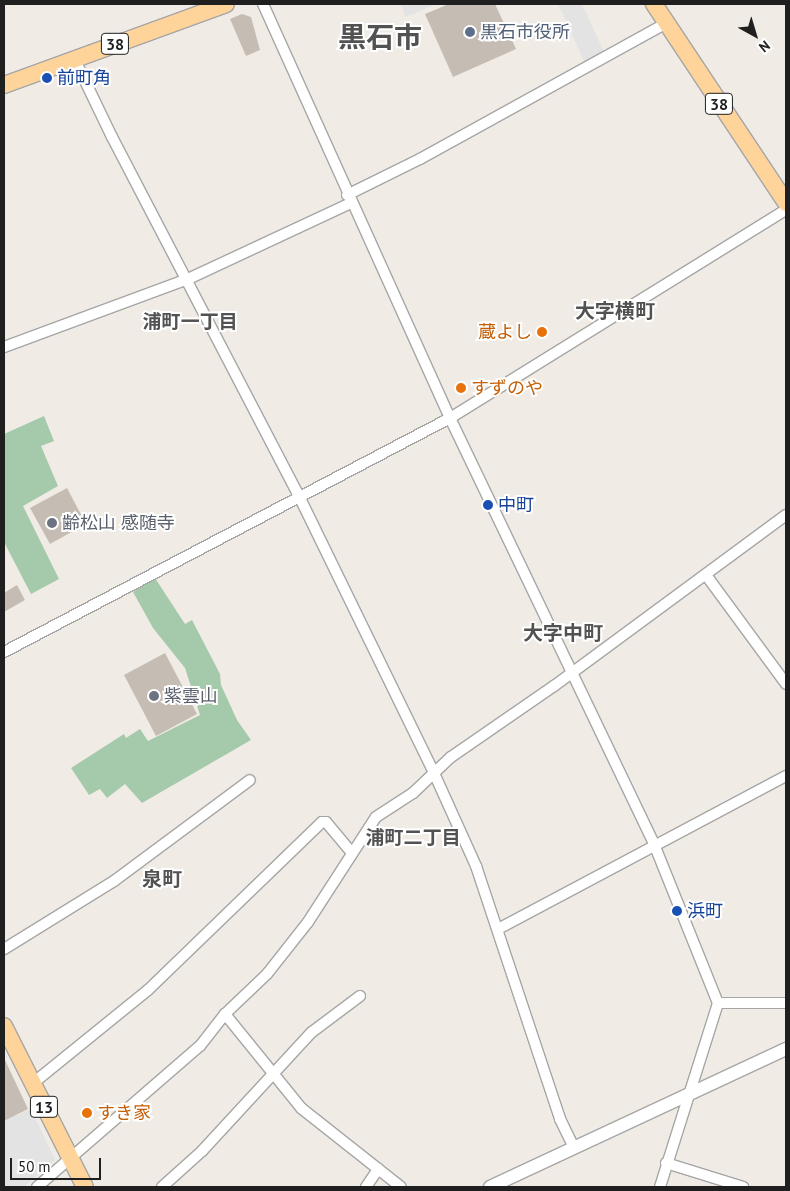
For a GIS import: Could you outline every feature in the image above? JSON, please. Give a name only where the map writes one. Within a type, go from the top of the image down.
[{"type":"main road","name":"38","points":[[5,82],[226,4]]},
{"type":"main road","name":"38","points":[[654,4],[786,203]]},
{"type":"main road","name":"13","points":[[4,1026],[85,1187]]},
{"type":"street","points":[[263,4],[349,199],[450,418],[654,844],[718,1003],[692,1094],[666,1163],[660,1187]]},
{"type":"street","points":[[4,347],[188,279],[349,199],[666,24]]},
{"type":"street","points":[[74,58],[112,137],[188,279],[298,494],[434,773],[476,866],[560,1119],[574,1148]]},
{"type":"street","points":[[4,652],[298,494],[450,418],[786,210]]},
{"type":"street","points":[[37,1187],[200,1046],[225,1014],[266,974],[299,934],[376,817],[413,793],[458,751],[706,575],[786,515]]},
{"type":"street","points":[[706,575],[786,684]]},
{"type":"street","points":[[498,928],[654,844],[731,808],[786,776]]},
{"type":"street","points":[[4,949],[114,881],[250,780]]},
{"type":"street","points":[[32,1084],[148,990],[322,822],[326,822],[352,853]]},
{"type":"street","points":[[162,1187],[202,1152],[312,1032],[360,996]]},
{"type":"street","points":[[718,1003],[786,1003]]},
{"type":"street","points":[[225,1014],[301,1108],[401,1187]]},
{"type":"street","points":[[490,1187],[786,1050]]},
{"type":"street","points":[[666,1163],[743,1187]]},
{"type":"street","points":[[366,1187],[378,1169]]},
{"type":"green space","points":[[44,416],[54,441],[41,446],[58,486],[23,506],[59,579],[31,594],[4,542],[4,434]]},
{"type":"green space","points":[[155,578],[185,624],[192,620],[220,674],[221,685],[237,720],[251,740],[142,803],[125,784],[107,798],[100,789],[89,795],[71,768],[124,734],[126,738],[140,729],[148,741],[200,715],[185,668],[153,628],[133,592]]},
{"type":"shaded area","points":[[401,4],[437,4],[405,17]]},
{"type":"shaded area","points":[[558,4],[582,4],[604,52],[585,63]]},
{"type":"shaded area","points":[[31,1109],[55,1160],[24,1187],[4,1187],[4,1121]]},
{"type":"building","name":"黒石市役所","points":[[449,4],[495,4],[516,49],[453,77],[425,14]]},
{"type":"building","points":[[242,14],[251,17],[260,50],[246,56],[230,19]]},
{"type":"building","points":[[67,488],[86,524],[50,544],[30,508]]},
{"type":"building","points":[[17,585],[25,600],[4,612],[4,593]]},
{"type":"building","points":[[165,653],[197,714],[156,736],[124,675]]},
{"type":"building","points":[[4,1058],[28,1109],[4,1121]]},
{"type":"place","name":"黒石市役所","points":[[470,32]]},
{"type":"place","name":"前町角","points":[[47,78]]},
{"type":"place","name":"蔵よし","points":[[542,332]]},
{"type":"place","name":"すずのや","points":[[461,388]]},
{"type":"place","name":"中町","points":[[488,505]]},
{"type":"place","name":"齢松山 感随寺","points":[[52,523]]},
{"type":"place","name":"紫雲山","points":[[154,696]]},
{"type":"place","name":"浜町","points":[[677,911]]},
{"type":"place","name":"すき家","points":[[87,1113]]},
{"type":"district","name":"黒石市","points":[[380,37]]},
{"type":"district","name":"大字横町","points":[[615,311]]},
{"type":"district","name":"浦町一丁目","points":[[190,322]]},
{"type":"district","name":"大字中町","points":[[563,633]]},
{"type":"district","name":"浦町二丁目","points":[[413,838]]},
{"type":"district","name":"泉町","points":[[162,879]]}]
